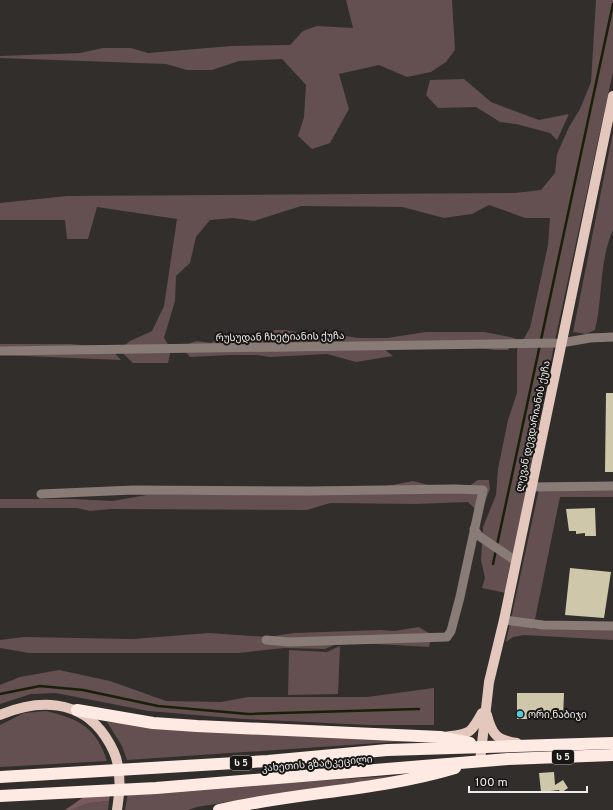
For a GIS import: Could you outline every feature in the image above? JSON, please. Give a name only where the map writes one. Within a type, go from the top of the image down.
[{"type":"highway","points":[[77,710],[153,722],[197,726],[440,737],[481,746]]},
{"type":"highway","name":"კახეთის გზატკეცილი","points":[[0,777],[268,761],[387,750],[527,744],[593,745],[613,743]]},
{"type":"highway","name":"კახეთის გზატკეცილი","points":[[0,796],[171,787],[480,761],[613,756]]},
{"type":"highway","points":[[219,810],[424,778],[480,761]]},
{"type":"main road","name":"ლევან დევდარიანის ქუჩა","points":[[480,761],[489,682],[504,620],[613,96]]},
{"type":"main road","points":[[0,715],[28,706],[46,705],[77,710],[98,727],[110,744],[118,766],[120,790],[117,810]]},
{"type":"main road","points":[[440,737],[469,732],[476,726],[485,708]]},
{"type":"main road","points":[[485,708],[490,727],[495,736],[508,742],[527,744]]},
{"type":"street","name":"რუსუდან ჩხეტიანის ქუჩა","points":[[0,351],[561,343],[590,338],[613,337]]},
{"type":"street","points":[[531,487],[613,486]]},
{"type":"street","points":[[41,494],[133,490],[310,491],[455,488],[483,490],[460,597],[451,630],[446,637],[289,642],[266,640]]},
{"type":"street","points":[[474,529],[479,536],[516,561]]},
{"type":"street","points":[[504,620],[543,625],[613,626]]},
{"type":"shaded area","points":[[346,0],[452,0],[455,50],[446,62],[431,72],[407,77],[379,65],[339,74],[349,109],[330,143],[312,149],[298,136],[304,117],[306,85],[282,59],[239,61],[212,70],[187,70],[166,64],[0,58],[0,56],[80,53],[103,48],[131,48],[148,53],[231,46],[290,45],[303,31],[317,26],[353,28]]},
{"type":"shaded area","points":[[596,0],[613,0],[613,72],[555,340],[506,593],[482,588],[485,578],[481,560],[483,527],[496,495],[498,469],[508,420],[517,393],[517,350],[530,328],[548,245],[550,218],[525,218],[489,205],[472,214],[444,218],[402,207],[301,206],[254,221],[233,218],[210,220],[196,237],[190,263],[176,276],[175,301],[164,338],[171,349],[168,363],[133,363],[119,350],[130,341],[152,331],[164,306],[177,219],[97,207],[88,239],[67,239],[65,220],[0,220],[0,203],[67,196],[515,193],[541,190],[555,173],[557,154],[569,127],[580,109],[591,82]]},
{"type":"shaded area","points":[[464,79],[491,102],[539,120],[569,114],[557,140],[550,133],[516,124],[500,122],[476,107],[438,108],[426,95],[430,80]]},
{"type":"shaded area","points":[[613,132],[613,230],[605,254],[595,330],[586,334],[573,332]]},
{"type":"shaded area","points":[[275,330],[286,330],[310,335],[340,335],[358,338],[387,338],[426,332],[484,332],[515,338],[508,350],[494,350],[470,346],[384,349],[393,356],[356,362],[327,354],[270,357],[256,355],[230,355],[190,357],[181,347],[196,341],[211,343],[218,339],[253,338]]},
{"type":"shaded area","points":[[0,344],[70,344],[109,347],[121,360],[0,355]]},
{"type":"shaded area","points":[[478,480],[489,480],[490,489],[480,514],[468,502],[416,504],[330,503],[307,510],[111,509],[90,511],[77,508],[0,508],[0,499],[75,499],[112,501],[147,495],[340,495],[413,481],[432,486],[469,486]]},
{"type":"shaded area","points":[[613,488],[613,497],[560,497],[533,629],[613,630],[613,640],[524,635],[513,637],[506,642],[539,489]]},
{"type":"shaded area","points":[[419,627],[432,635],[429,647],[341,642],[325,649],[284,648],[239,653],[29,653],[0,648],[0,640],[24,637],[133,639],[209,633],[268,637],[294,633],[380,630],[394,631]]},
{"type":"shaded area","points":[[340,646],[338,694],[288,695],[289,650],[327,652]]},
{"type":"shaded area","points":[[59,670],[110,681],[166,701],[221,702],[248,697],[367,697],[434,688],[434,725],[368,725],[243,719],[148,711],[56,693],[31,694],[0,704],[0,685],[20,677]]},
{"type":"shaded area","points":[[46,711],[68,717],[85,726],[92,732],[103,749],[107,761],[0,767],[0,725],[24,713]]},
{"type":"shaded area","points":[[107,722],[409,741],[127,760],[122,746]]},
{"type":"shaded area","points":[[408,775],[245,799],[197,807],[188,810],[125,810],[128,793]]},
{"type":"shaded area","points":[[110,794],[109,801],[89,803],[71,810],[65,810],[85,796]]},
{"type":"shaded area","points":[[109,801],[108,810],[71,810],[89,803]]},
{"type":"building","points":[[606,393],[613,393],[613,472],[605,472]]},
{"type":"building","points":[[595,508],[596,536],[585,536],[585,533],[576,534],[576,531],[569,531],[566,509]]},
{"type":"building","points":[[570,568],[611,572],[604,618],[565,615]]},
{"type":"building","points":[[517,693],[564,693],[563,719],[517,719]]},
{"type":"building","points":[[554,772],[555,785],[563,780],[568,788],[561,793],[559,790],[541,792],[539,773]]},
{"type":"waterway","points":[[497,545],[613,4]]},
{"type":"waterway","points":[[493,564],[496,550]]},
{"type":"waterway","points":[[0,694],[40,686],[83,690],[158,706],[248,714],[419,709]]},
{"type":"place","name":"ორი ნაბიჯი","points":[[520,714]]}]
